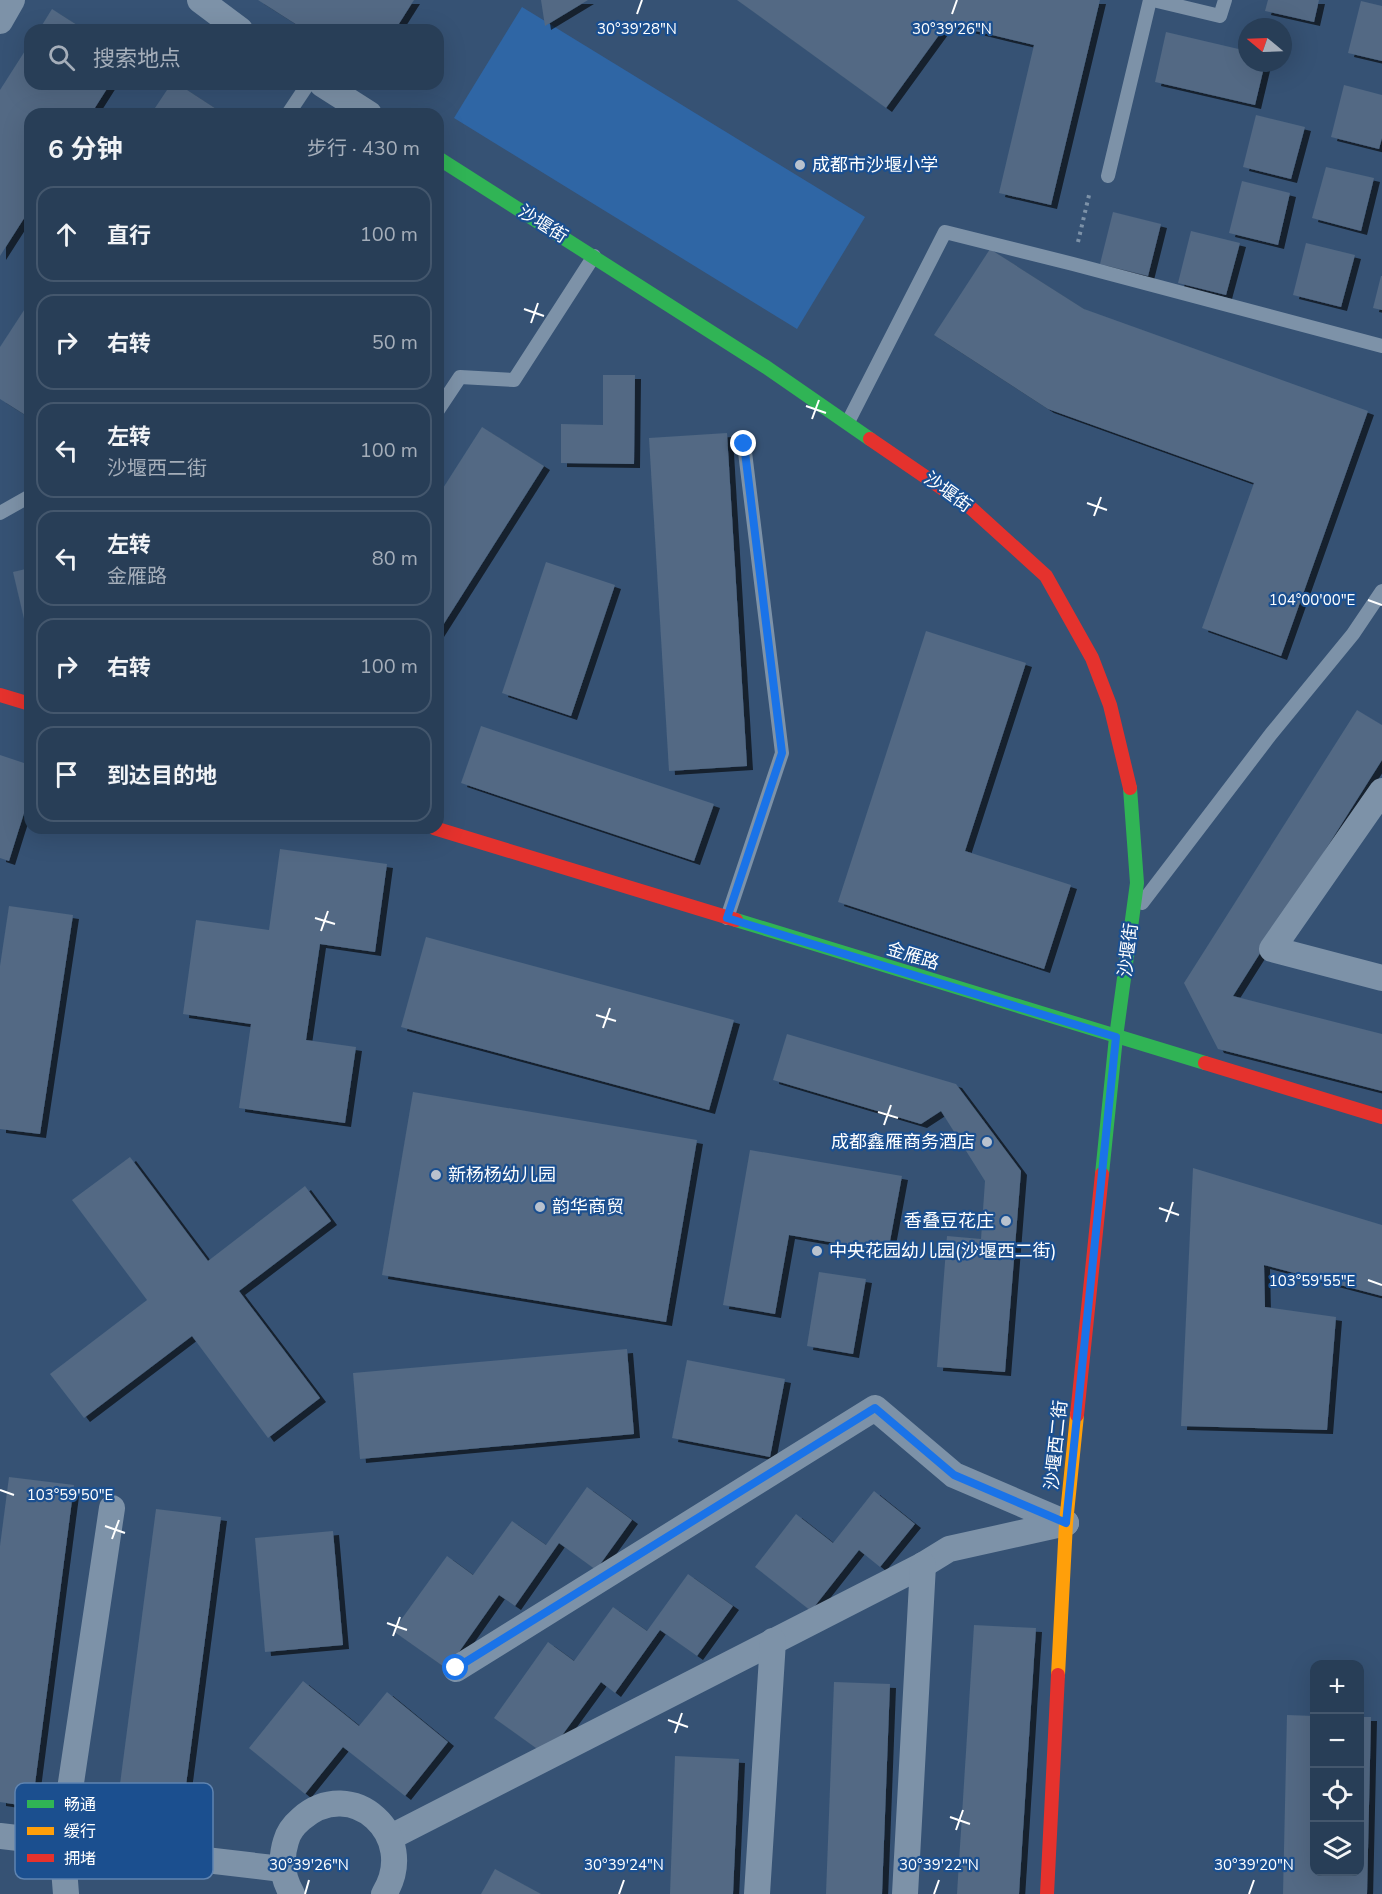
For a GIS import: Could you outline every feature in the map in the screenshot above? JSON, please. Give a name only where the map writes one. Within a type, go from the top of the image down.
[{"type":"street","points":[[0,21],[12,0]]},
{"type":"street","points":[[200,0],[232,24]]},
{"type":"street","points":[[331,90],[359,108]]},
{"type":"street","name":"沙堰街","points":[[444,162],[594,256],[848,422],[971,508],[1046,576],[1092,658],[1110,705],[1130,784],[1137,883],[1116,1037]]},
{"type":"street","points":[[0,695],[24,702]]},
{"type":"street","points":[[1382,791],[1272,949],[1382,978]]},
{"type":"street","name":"金雁路","points":[[444,831],[1382,1117]]},
{"type":"street","name":"沙堰西二街","points":[[1047,1894],[1066,1523],[1116,1037]]},
{"type":"street","points":[[456,1668],[875,1408],[954,1475],[1066,1523]]},
{"type":"street","points":[[71,1783],[112,1508]]},
{"type":"street","points":[[391,1837],[923,1565],[949,1549],[1066,1523]]},
{"type":"street","points":[[905,1894],[923,1565]]},
{"type":"street","points":[[757,1894],[773,1641]]},
{"type":"street","points":[[292,1894],[286,1884],[282,1869],[282,1853],[287,1837],[296,1823],[308,1813],[322,1806],[339,1804],[355,1806],[369,1813],[382,1823],[391,1837],[395,1853],[395,1869],[384,1894]]},
{"type":"street","points":[[0,1836],[15,1838]]},
{"type":"street","points":[[213,1861],[282,1869]]},
{"type":"street","points":[[65,1879],[66,1894]]},
{"type":"lane","points":[[1108,176],[1151,0],[1220,16],[1225,0]]},
{"type":"lane","points":[[292,108],[304,90]]},
{"type":"lane","points":[[848,422],[945,232],[1382,346]]},
{"type":"lane","points":[[444,401],[460,377],[514,380],[594,256]]},
{"type":"lane","points":[[727,918],[782,753],[744,444]]},
{"type":"lane","points":[[0,513],[24,499]]},
{"type":"lane","points":[[1132,917],[1271,734],[1353,634],[1382,591]]},
{"type":"shaded area","points":[[522,7],[865,217],[797,329],[454,118]]},
{"type":"building","points":[[258,0],[414,0],[399,24],[296,24]]},
{"type":"building","points":[[541,0],[588,0],[545,26]]},
{"type":"building","points":[[737,0],[1100,0],[1051,205],[999,193],[1034,45],[947,24],[886,108]]},
{"type":"building","points":[[1268,0],[1319,0],[1314,22],[1265,11]]},
{"type":"building","points":[[1361,1],[1382,6],[1382,61],[1348,53]]},
{"type":"building","points":[[52,9],[76,24],[43,24]]},
{"type":"building","points":[[1166,32],[1238,49],[1238,72],[1263,72],[1255,105],[1155,82]]},
{"type":"building","points":[[24,52],[24,90],[106,90],[95,108],[24,108],[24,218],[0,256],[0,90]]},
{"type":"building","points":[[1344,85],[1382,95],[1382,138],[1379,149],[1331,137]]},
{"type":"building","points":[[167,90],[187,90],[215,108],[155,108]]},
{"type":"building","points":[[1256,115],[1305,127],[1291,179],[1243,167]]},
{"type":"building","points":[[1326,167],[1374,178],[1361,231],[1312,218]]},
{"type":"building","points":[[1242,181],[1290,193],[1278,245],[1229,233]]},
{"type":"building","points":[[1113,212],[1161,224],[1148,276],[1100,264]]},
{"type":"building","points":[[1191,231],[1240,243],[1226,295],[1178,283]]},
{"type":"building","points":[[1306,243],[1355,255],[1341,307],[1293,295]]},
{"type":"building","points":[[990,249],[1084,309],[1368,411],[1281,656],[1202,628],[1254,483],[1048,409],[934,335]]},
{"type":"building","points":[[1382,276],[1382,310],[1373,308]]},
{"type":"building","points":[[24,310],[24,414],[0,399],[0,347]]},
{"type":"building","points":[[603,375],[635,375],[634,464],[561,463],[561,424],[603,425]]},
{"type":"building","points":[[482,427],[544,466],[444,624],[444,487]]},
{"type":"building","points":[[727,433],[747,766],[669,771],[649,438]]},
{"type":"building","points":[[546,562],[615,585],[571,716],[502,693]]},
{"type":"building","points":[[24,569],[24,619],[13,572]]},
{"type":"building","points":[[926,631],[1026,663],[965,851],[1071,885],[1044,969],[838,902]]},
{"type":"building","points":[[1357,710],[1382,725],[1382,760],[1233,996],[1382,1034],[1382,1091],[1218,1049],[1184,983]]},
{"type":"building","points":[[481,726],[714,804],[694,861],[461,783]]},
{"type":"building","points":[[0,755],[24,763],[24,813],[9,861],[0,858]]},
{"type":"building","points":[[280,849],[387,864],[375,952],[320,944],[306,1040],[356,1047],[345,1123],[239,1108],[251,1024],[183,1014],[196,920],[269,930]]},
{"type":"building","points":[[9,906],[73,915],[40,1134],[0,1129],[0,966]]},
{"type":"building","points":[[426,937],[734,1020],[709,1110],[401,1027]]},
{"type":"building","points":[[787,1034],[956,1084],[1021,1171],[1005,1372],[937,1367],[947,1236],[981,1239],[985,1181],[941,1111],[921,1124],[773,1080]]},
{"type":"building","name":"韵华商贸","points":[[413,1092],[697,1140],[666,1322],[382,1275]]},
{"type":"building","points":[[750,1150],[902,1176],[888,1252],[789,1235],[775,1314],[723,1305]]},
{"type":"building","points":[[130,1157],[208,1261],[305,1186],[331,1221],[239,1291],[320,1398],[268,1438],[192,1336],[84,1418],[50,1374],[147,1300],[72,1200]]},
{"type":"building","points":[[1193,1168],[1382,1225],[1382,1296],[1264,1265],[1265,1307],[1336,1317],[1327,1430],[1181,1426]]},
{"type":"building","points":[[819,1272],[866,1279],[853,1354],[807,1346]]},
{"type":"building","points":[[627,1349],[634,1434],[360,1459],[353,1373]]},
{"type":"building","points":[[687,1360],[785,1379],[770,1457],[672,1438]]},
{"type":"building","points":[[9,1477],[74,1485],[35,1783],[15,1783],[15,1804],[0,1802],[0,1546]]},
{"type":"building","points":[[587,1487],[632,1520],[596,1570],[559,1543],[515,1606],[499,1595],[447,1669],[393,1631],[447,1556],[473,1575],[512,1521],[546,1545]]},
{"type":"building","points":[[874,1491],[915,1524],[880,1567],[859,1550],[811,1611],[755,1567],[796,1514],[833,1543]]},
{"type":"building","points":[[156,1509],[221,1517],[186,1783],[120,1783]]},
{"type":"building","points":[[333,1531],[343,1645],[265,1652],[255,1538]]},
{"type":"building","points":[[688,1574],[733,1606],[697,1656],[660,1630],[615,1693],[601,1682],[547,1756],[494,1718],[548,1642],[574,1661],[613,1607],[647,1631]]},
{"type":"building","points":[[974,1625],[1036,1628],[1019,1894],[957,1894]]},
{"type":"building","points":[[303,1681],[359,1726],[387,1692],[448,1742],[405,1796],[343,1747],[305,1794],[249,1748]]},
{"type":"building","points":[[834,1682],[890,1684],[882,1894],[826,1894]]},
{"type":"building","points":[[1287,1715],[1310,1716],[1310,1876],[1364,1876],[1364,1717],[1371,1717],[1367,1894],[1283,1894]]},
{"type":"building","points":[[675,1756],[739,1759],[733,1894],[670,1894]]},
{"type":"building","points":[[495,1869],[541,1894],[481,1894]]},
{"type":"traffic: fast","points":[[444,162],[766,367],[870,439]]},
{"type":"traffic: fast","points":[[1102,1174],[1116,1037],[1137,883],[1130,788]]},
{"type":"traffic: fast","points":[[736,920],[1205,1063]]},
{"type":"traffic: slow","points":[[1058,1675],[1066,1523],[1077,1415]]},
{"type":"traffic: jam","points":[[870,439],[971,508],[1046,576],[1092,658],[1110,705],[1130,788]]},
{"type":"traffic: jam","points":[[0,695],[24,702]]},
{"type":"traffic: jam","points":[[444,831],[736,920]]},
{"type":"traffic: jam","points":[[1205,1063],[1382,1117]]},
{"type":"traffic: jam","points":[[1077,1415],[1102,1174]]},
{"type":"traffic: jam","points":[[1047,1894],[1058,1675]]},
{"type":"place","name":"成都市沙堰小学","points":[[800,165]]},
{"type":"place","name":"成都鑫雁商务酒店","points":[[987,1142]]},
{"type":"place","name":"新杨杨幼儿园","points":[[436,1175]]},
{"type":"place","name":"韵华商贸","points":[[540,1207]]},
{"type":"place","name":"香叠豆花庄","points":[[1006,1221]]},
{"type":"place","name":"中央花园幼儿园(沙堰西二街)","points":[[817,1251]]},
{"type":"route","points":[[456,1668],[875,1408],[954,1475],[1066,1523],[1116,1037],[727,918],[782,753],[744,444]]}]
